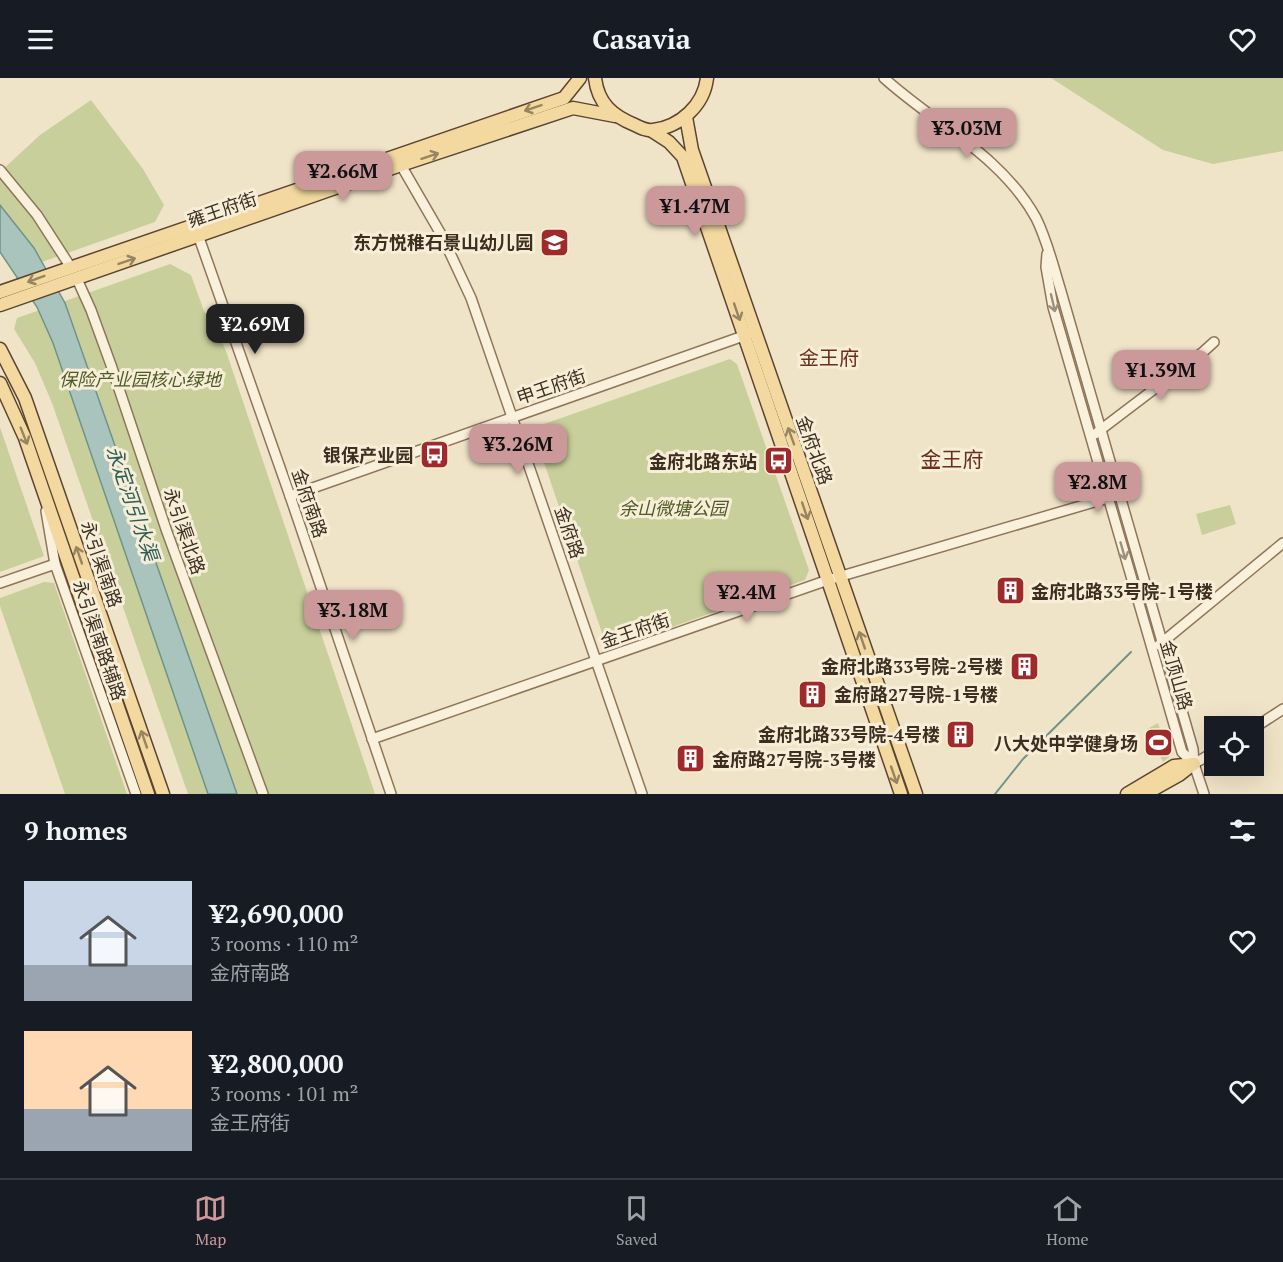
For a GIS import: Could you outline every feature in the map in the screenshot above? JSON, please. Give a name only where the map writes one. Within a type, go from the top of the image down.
[{"type":"main road","name":"雍王府街","points":[[6,297],[74,280],[199,236],[564,98],[580,78]]},
{"type":"main road","points":[[595,78],[601,100],[615,117]]},
{"type":"main road","points":[[652,131],[686,117],[701,96],[707,78]]},
{"type":"main road","name":"雍王府街","points":[[6,297],[68,267],[194,224],[573,108],[615,117],[652,131]]},
{"type":"main road","name":"金府北路","points":[[686,117],[692,150],[750,334],[834,579],[901,794]]},
{"type":"main road","name":"金府北路","points":[[652,131],[669,142],[683,157],[750,334]]},
{"type":"main road","name":"永引渠南路","points":[[0,349],[25,398],[163,794]]},
{"type":"main road","name":"永引渠南路","points":[[0,383],[25,438],[148,794]]},
{"type":"main road","name":"金府北路","points":[[834,579],[916,794]]},
{"type":"main road","points":[[1126,794],[1174,766],[1194,764]]},
{"type":"main road","points":[[1145,794],[1194,764]]},
{"type":"street","name":"金顶山路","points":[[884,78],[976,149],[1003,173],[1028,205],[1047,245],[1193,749],[1194,764]]},
{"type":"street","name":"金府路","points":[[398,160],[442,236],[471,298],[642,794]]},
{"type":"street","points":[[0,170],[37,215],[68,267]]},
{"type":"street","name":"金府南路","points":[[194,224],[290,496],[391,794]]},
{"type":"street","name":"金顶山路","points":[[1047,245],[1046,267],[1053,307],[1182,752],[1194,764]]},
{"type":"street","name":"永引渠北路","points":[[74,280],[91,310],[167,532],[263,794]]},
{"type":"street","name":"申王府街","points":[[290,496],[750,334]]},
{"type":"street","points":[[1091,436],[1214,342]]},
{"type":"street","name":"永引渠南路辅路","points":[[45,494],[55,564],[136,794]]},
{"type":"street","name":"金王府街","points":[[372,739],[834,579],[1118,495]]},
{"type":"street","points":[[1152,648],[1162,643],[1283,543]]},
{"type":"street","points":[[0,583],[55,564]]},
{"type":"street","points":[[1264,722],[1283,710]]},
{"type":"street","points":[[1204,758],[1194,764],[1204,794]]},
{"type":"green space","points":[[1051,78],[1283,78],[1283,151],[1213,164],[1163,150]]},
{"type":"green space","points":[[91,100],[143,169],[164,205],[155,222],[42,262],[34,248],[0,205],[0,172],[40,135]]},
{"type":"green space","name":"保险产业园核心绿地","points":[[170,264],[191,275],[204,311],[226,351],[375,794],[188,794],[52,403],[35,363],[14,329],[17,318]]},
{"type":"green space","name":"余山微塘公园","points":[[730,359],[737,364],[809,570],[805,580],[618,646],[603,636],[536,439],[544,424]]},
{"type":"green space","points":[[0,427],[44,556],[0,572]]},
{"type":"green space","points":[[1230,505],[1236,524],[1202,535],[1196,514]]},
{"type":"green space","points":[[44,582],[54,583],[127,794],[65,794],[0,606],[0,598]]},
{"type":"green space","name":"八大处中学健身场","points":[[1158,723],[1169,757],[1163,762],[1147,729]]},
{"type":"water","name":"永定河引水渠","points":[[0,205],[34,248],[65,303],[237,794],[208,794],[53,343],[37,307],[0,252]]},
{"type":"waterway","points":[[995,794],[1023,759],[1131,652]]},
{"type":"place","name":"东方悦稚石景山幼儿园","points":[[554,242]]},
{"type":"place","name":"银保产业园","points":[[434,455]]},
{"type":"place","name":"金府北路东站","points":[[778,461]]},
{"type":"place","name":"金府北路33号院-1号楼","points":[[1010,591]]},
{"type":"place","name":"金府北路33号院-2号楼","points":[[1024,666]]},
{"type":"place","name":"金府路27号院-1号楼","points":[[813,694]]},
{"type":"place","name":"金府北路33号院-4号楼","points":[[961,734]]},
{"type":"place","name":"八大处中学健身场","points":[[1159,743]]},
{"type":"place","name":"金府路27号院-3号楼","points":[[691,759]]},
{"type":"district","name":"金王府","points":[[829,357]]},
{"type":"district","name":"金王府","points":[[952,459]]}]
